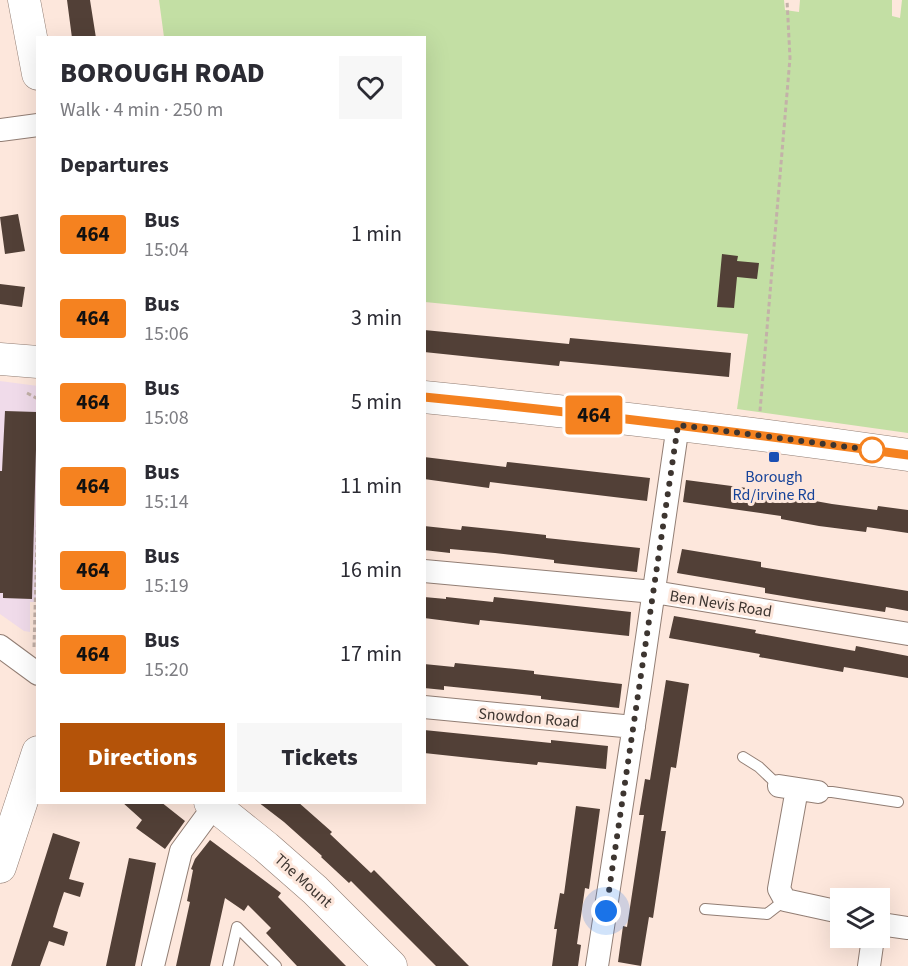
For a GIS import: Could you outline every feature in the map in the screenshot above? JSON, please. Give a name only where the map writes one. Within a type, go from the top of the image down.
[{"type":"street","points":[[24,0],[36,63]]},
{"type":"street","points":[[0,130],[36,125]]},
{"type":"street","points":[[0,359],[36,362]]},
{"type":"street","points":[[426,397],[758,434],[908,455]]},
{"type":"street","points":[[597,966],[678,425]]},
{"type":"street","name":"Ben Nevis Road","points":[[426,571],[654,592],[908,634]]},
{"type":"street","points":[[0,646],[33,670]]},
{"type":"street","name":"Snowdon Road","points":[[426,707],[634,727]]},
{"type":"street","points":[[0,867],[36,758]]},
{"type":"street","points":[[798,789],[779,889],[785,900],[830,910]]},
{"type":"street","points":[[153,966],[181,851],[212,804]]},
{"type":"street","name":"The Mount","points":[[212,804],[315,890],[391,966]]},
{"type":"street","points":[[890,925],[908,928]]},
{"type":"street","points":[[869,966],[872,948]]},
{"type":"lane","points":[[743,757],[798,789],[898,802]]},
{"type":"lane","points":[[705,909],[767,914],[785,900]]},
{"type":"lane","points":[[228,966],[237,927],[276,966]]},
{"type":"path","points":[[758,434],[790,58],[787,0]]},
{"type":"path","points":[[27,393],[36,398]]},
{"type":"path","points":[[33,670],[36,553]]},
{"type":"shaded area","points":[[0,381],[36,386],[36,602],[30,602],[30,632],[24,631],[0,614]]},
{"type":"green space","points":[[159,0],[784,0],[785,10],[799,12],[800,0],[892,0],[892,16],[900,18],[902,0],[908,0],[908,433],[737,409],[748,334],[426,302],[426,36],[164,36]]},
{"type":"building","points":[[67,0],[90,0],[96,36],[72,36]]},
{"type":"building","points":[[18,214],[25,251],[5,254],[0,217]]},
{"type":"building","points":[[722,254],[738,256],[737,261],[759,263],[757,279],[737,277],[734,308],[717,307]]},
{"type":"building","points":[[0,284],[25,287],[22,307],[0,304]]},
{"type":"building","points":[[426,330],[569,344],[570,338],[731,353],[729,377],[560,361],[559,366],[426,352]]},
{"type":"building","points":[[5,411],[36,412],[32,599],[3,598],[3,593],[0,593],[0,471],[2,471]]},
{"type":"building","points":[[426,457],[506,467],[507,462],[650,478],[647,501],[490,482],[489,488],[426,479]]},
{"type":"building","points":[[686,480],[777,492],[776,494],[832,504],[877,510],[878,506],[908,510],[908,533],[867,527],[866,532],[819,526],[781,519],[781,516],[683,502]]},
{"type":"building","points":[[426,526],[461,530],[462,526],[640,548],[637,572],[554,563],[554,560],[495,553],[450,549],[450,553],[426,550]]},
{"type":"building","points":[[682,549],[761,562],[761,567],[908,591],[908,611],[886,607],[885,612],[813,601],[765,593],[765,588],[677,573]]},
{"type":"building","points":[[426,597],[493,602],[494,597],[631,612],[629,636],[480,620],[479,625],[426,618]]},
{"type":"building","points":[[674,616],[756,630],[755,633],[855,651],[856,646],[908,656],[908,678],[844,667],[843,672],[669,638]]},
{"type":"building","points":[[455,663],[534,671],[534,674],[622,684],[619,708],[541,699],[541,696],[444,686],[444,690],[426,688],[426,664],[454,667]]},
{"type":"building","points":[[666,680],[689,684],[676,768],[671,767],[661,831],[666,831],[653,918],[649,917],[641,966],[618,962],[623,926],[627,927],[644,815],[639,815],[645,779],[650,780]]},
{"type":"building","points":[[426,730],[551,743],[551,740],[608,746],[606,769],[538,762],[537,765],[426,753]]},
{"type":"building","points":[[124,804],[164,804],[185,821],[165,849],[136,828],[142,820]]},
{"type":"building","points":[[261,804],[300,804],[332,832],[330,834],[371,873],[374,870],[469,966],[436,966],[351,881],[349,883],[284,822]]},
{"type":"building","points":[[576,806],[600,809],[589,889],[585,888],[577,944],[581,945],[578,966],[552,966],[557,929],[554,929],[560,893],[564,894]]},
{"type":"building","points":[[53,833],[80,842],[69,879],[84,883],[80,897],[64,892],[59,907],[53,927],[68,932],[64,946],[49,941],[40,966],[11,966]]},
{"type":"building","points":[[210,840],[281,893],[278,897],[346,966],[297,966],[266,933],[271,928],[248,905],[244,911],[225,898],[210,966],[176,966],[190,902],[187,901],[193,870],[191,869],[195,859]]},
{"type":"building","points":[[129,858],[156,863],[135,966],[106,966]]},
{"type":"bus line","name":"464","points":[[426,397],[780,437],[908,455]]},
{"type":"place","name":"Borough Rd/irvine Rd","points":[[774,457]]},
{"type":"route","points":[[606,911],[678,425],[872,450]]}]
